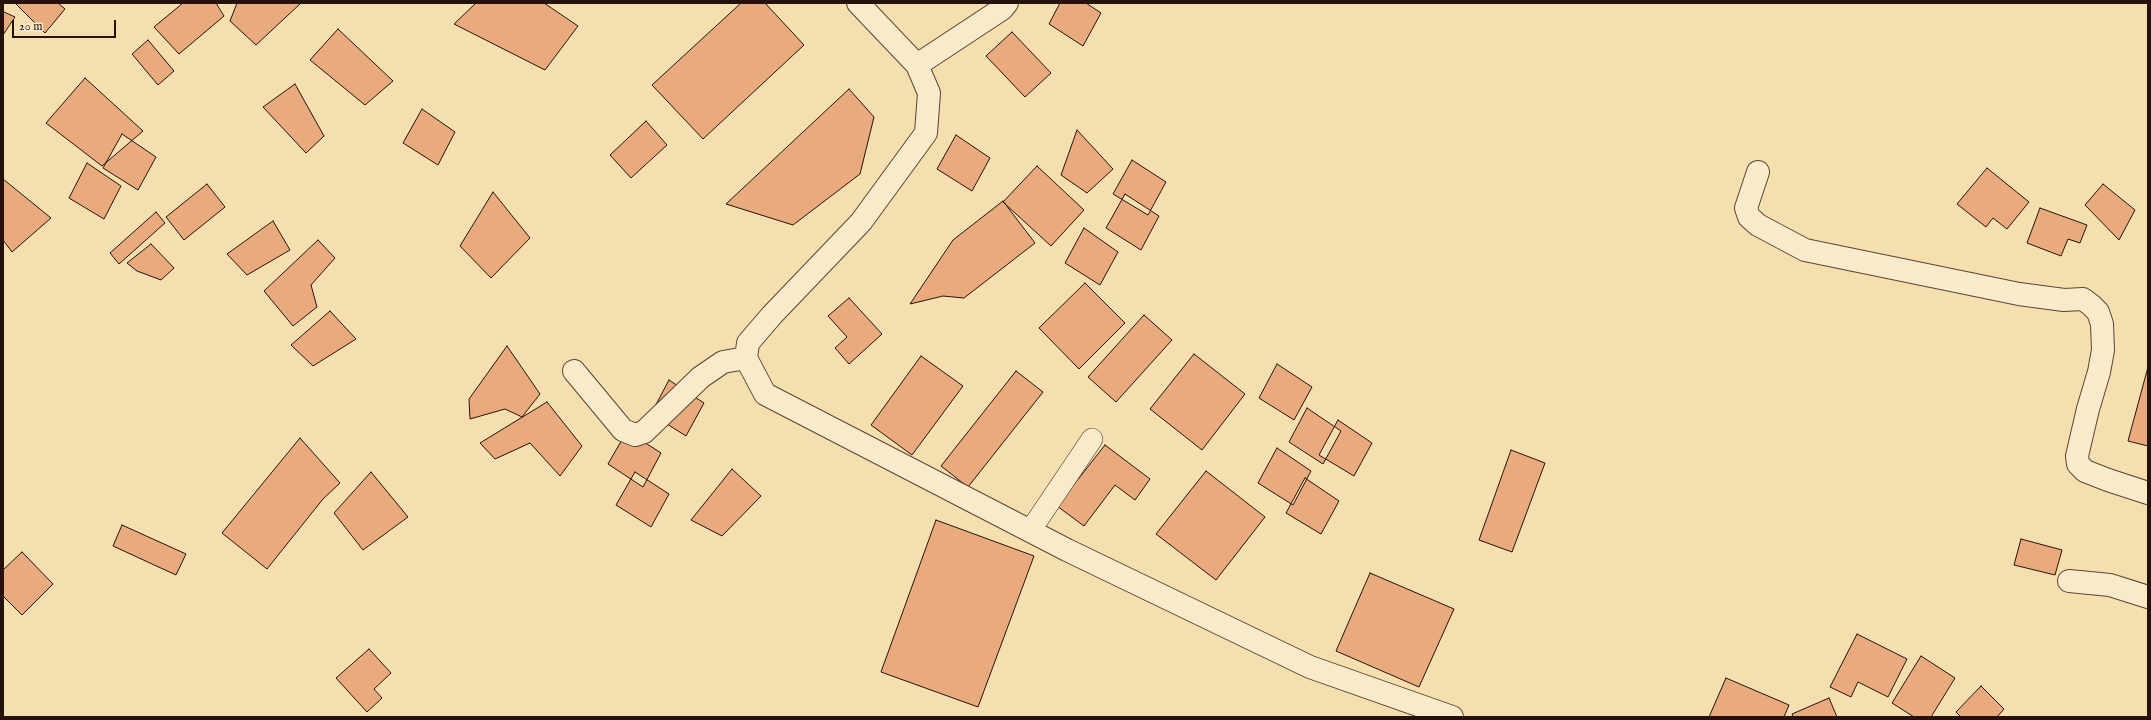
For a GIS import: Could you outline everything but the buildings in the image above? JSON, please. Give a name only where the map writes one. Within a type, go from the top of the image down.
[{"type":"street","points":[[858,3],[917,65],[930,94],[926,133],[861,222],[772,315],[748,343],[746,358],[765,394],[1030,531],[1310,667],[1452,717]]},
{"type":"street","points":[[917,65],[1002,9],[1007,3]]},
{"type":"street","points":[[1758,172],[1746,208],[1749,218],[1758,225],[1805,250],[2020,294],[2064,300],[2083,299],[2091,305],[2098,312],[2102,324],[2103,350],[2082,436],[2077,460],[2078,464],[2085,471],[2148,493]]},
{"type":"street","points":[[574,371],[623,430],[635,435],[644,432],[701,378],[723,362],[746,358]]},
{"type":"street","points":[[2069,581],[2090,582],[2110,586],[2148,597]]},
{"type":"lane","points":[[1030,531],[1092,439]]}]
